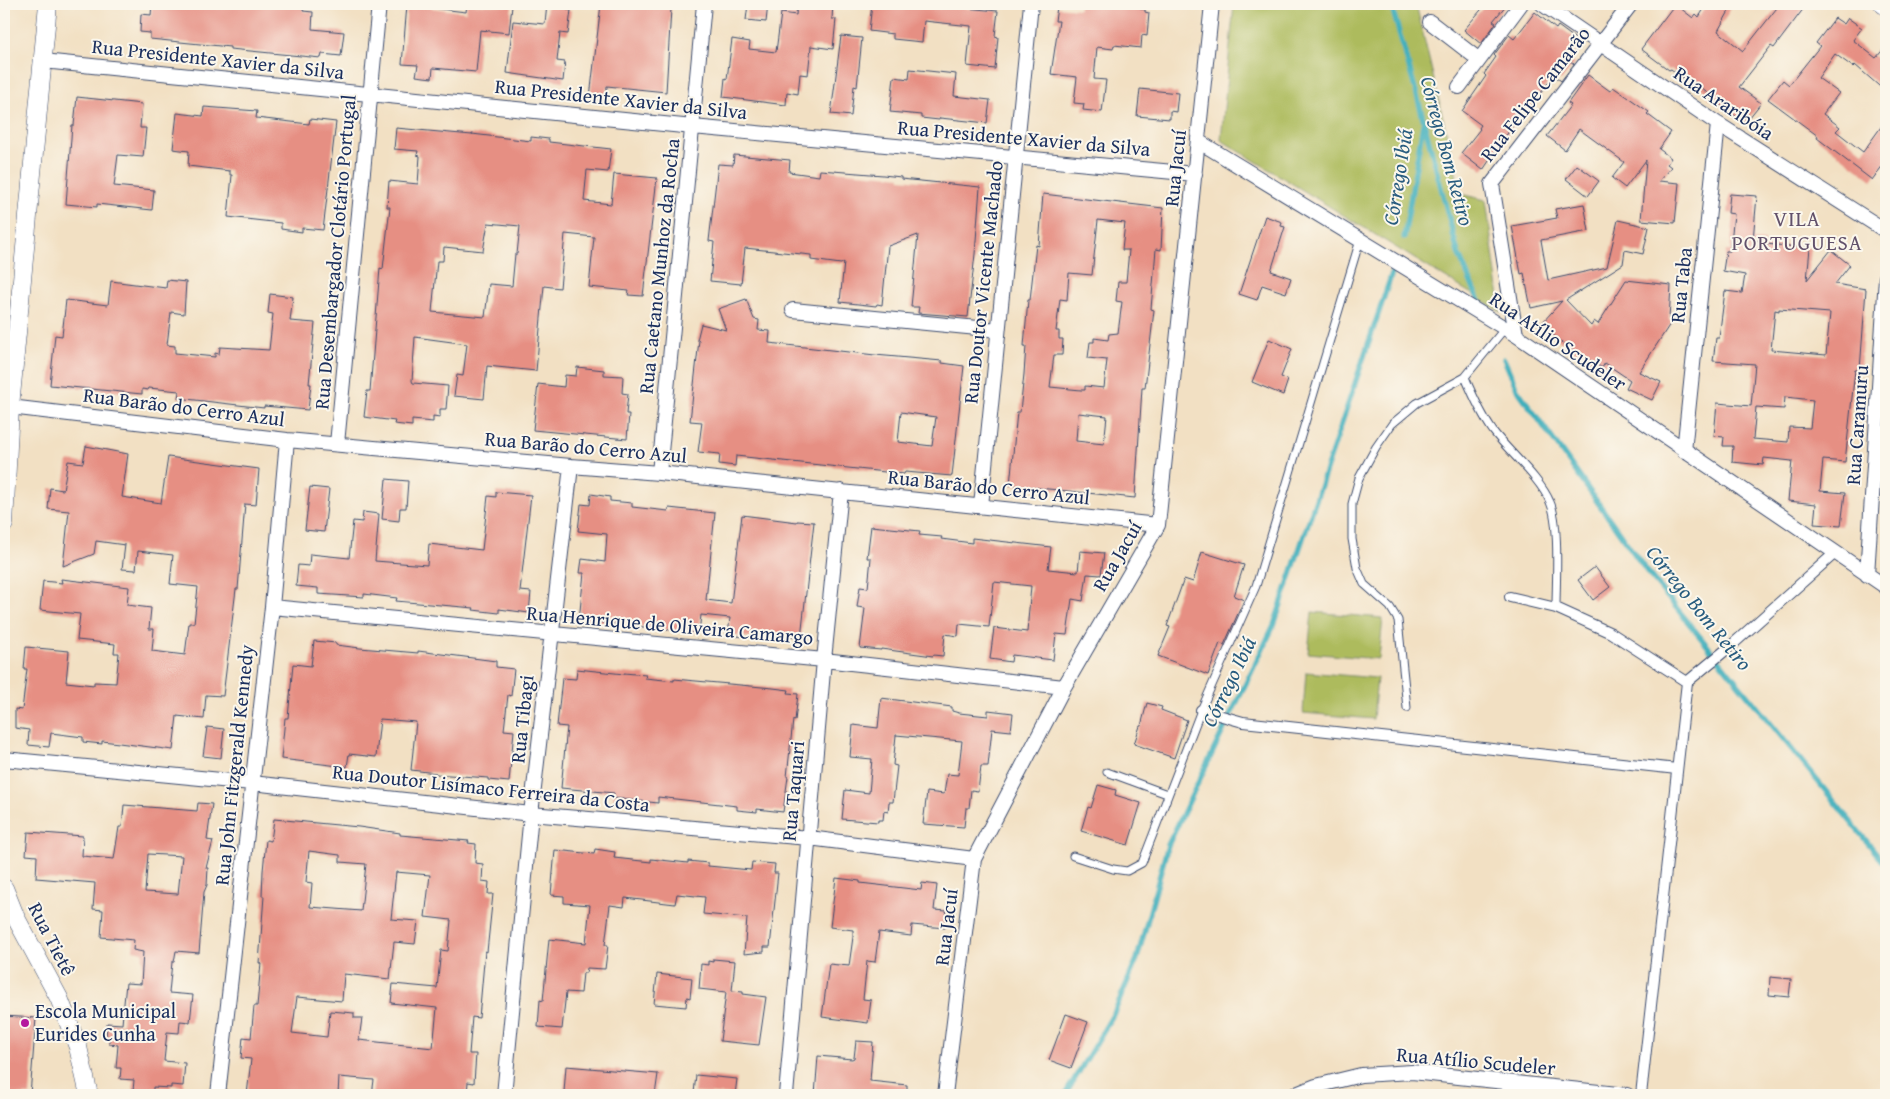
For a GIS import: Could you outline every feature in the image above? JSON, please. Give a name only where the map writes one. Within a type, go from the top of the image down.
[{"type":"street","points":[[4,524],[10,407],[48,4]]},
{"type":"street","name":"Rua Desembargador Clotário Portugal","points":[[337,444],[379,4]]},
{"type":"street","name":"Rua Caetano Munhoz da Rocha","points":[[659,472],[704,4]]},
{"type":"street","name":"Rua Doutor Vicente Machado","points":[[981,506],[1030,4]]},
{"type":"street","name":"Rua Jacuí","points":[[945,1095],[974,859],[1064,687],[1158,525],[1212,4]]},
{"type":"street","points":[[1459,87],[1478,59],[1521,4]]},
{"type":"street","name":"Rua Araribóia","points":[[1542,4],[1718,124],[1886,231]]},
{"type":"street","name":"Rua Felipe Camarão","points":[[1511,332],[1492,184],[1632,4]]},
{"type":"street","points":[[1430,22],[1478,59]]},
{"type":"street","name":"Rua Presidente Xavier da Silva","points":[[43,61],[1195,174]]},
{"type":"street","name":"Rua Taba","points":[[1684,451],[1718,124]]},
{"type":"street","name":"Rua Atílio Scudeler","points":[[1198,141],[1511,332],[1886,588]]},
{"type":"street","name":"Rua Caramuru","points":[[1867,574],[1886,277]]},
{"type":"street","points":[[793,310],[998,330]]},
{"type":"street","name":"Rua Barão do Cerro Azul","points":[[10,407],[287,440],[571,466],[659,472],[1158,525]]},
{"type":"street","name":"Rua John Fitzgerald Kennedy","points":[[218,1095],[272,607],[287,440]]},
{"type":"street","name":"Rua Tibagi","points":[[504,1095],[532,814],[571,466]]},
{"type":"street","name":"Rua Taquari","points":[[786,1095],[840,491]]},
{"type":"street","points":[[1641,1095],[1687,682],[1733,644],[1835,553]]},
{"type":"street","points":[[1510,598],[1556,608],[1611,633],[1687,682]]},
{"type":"street","name":"Rua Henrique de Oliveira Camargo","points":[[272,607],[824,660],[1064,687]]},
{"type":"street","points":[[1201,710],[1243,722],[1677,769]]},
{"type":"street","name":"Rua Doutor Lisímaco Ferreira da Costa","points":[[4,759],[252,783],[532,814],[809,838],[974,859]]},
{"type":"street","name":"Rua Tietê","points":[[4,888],[10,919],[59,998],[78,1047],[89,1095]]},
{"type":"street","name":"Rua Atílio Scudeler","points":[[1294,1095],[1316,1086],[1362,1075],[1412,1072],[1627,1095]]},
{"type":"lane","points":[[1073,856],[1112,869],[1127,871],[1142,863],[1167,794],[1201,710],[1256,586],[1360,239]]},
{"type":"lane","points":[[1407,708],[1398,620],[1390,606],[1364,584],[1357,568],[1352,539],[1352,504],[1359,478],[1392,424],[1416,403],[1465,377],[1511,332]]},
{"type":"lane","points":[[1465,377],[1480,412],[1493,431],[1544,490],[1551,502],[1555,518],[1556,608]]},
{"type":"lane","points":[[1107,772],[1167,794]]},
{"type":"green space","points":[[1234,4],[1416,4],[1461,194],[1486,200],[1501,312],[1221,140]]},
{"type":"green space","points":[[1312,612],[1383,618],[1379,659],[1308,653]]},
{"type":"green space","points":[[1306,672],[1377,678],[1373,719],[1303,713]]},
{"type":"building","points":[[152,4],[282,4],[304,6],[303,11],[313,12],[312,29],[344,32],[341,56],[322,54],[321,58],[150,39],[150,33],[140,32],[141,14],[151,15]]},
{"type":"building","points":[[467,4],[512,6],[509,33],[480,30],[476,72],[433,68],[432,78],[416,76],[418,65],[402,64],[407,5],[466,12]]},
{"type":"building","points":[[547,4],[567,4],[567,10],[571,10],[568,34],[560,33],[557,61],[565,62],[563,81],[507,73],[513,21],[545,24]]},
{"type":"building","points":[[601,4],[638,4],[638,6],[671,9],[666,92],[607,86],[606,99],[590,97]]},
{"type":"building","points":[[748,4],[768,4],[766,22],[746,20]]},
{"type":"building","points":[[797,4],[833,4],[832,19],[836,19],[833,49],[811,46],[808,75],[800,74],[798,94],[787,92],[786,105],[723,97],[732,39],[750,42],[749,49],[776,52],[781,13],[796,15]]},
{"type":"building","points":[[872,4],[965,4],[965,8],[998,11],[995,36],[998,37],[995,69],[967,66],[971,26],[924,21],[922,42],[893,39],[893,34],[869,31]]},
{"type":"building","points":[[1079,4],[1141,4],[1140,9],[1145,9],[1145,12],[1149,13],[1147,36],[1142,35],[1141,48],[1114,45],[1113,49],[1097,47],[1094,79],[1106,80],[1102,112],[1083,110],[1084,104],[1074,103],[1077,77],[1051,74],[1059,21],[1055,21],[1057,7],[1079,9]]},
{"type":"building","points":[[1486,4],[1507,4],[1493,21],[1496,23],[1481,44],[1464,30]]},
{"type":"building","points":[[1675,4],[1693,18],[1696,14],[1699,17],[1707,4],[1733,4],[1718,31],[1743,51],[1780,4],[1807,4],[1774,48],[1771,46],[1739,87],[1761,103],[1745,123],[1708,97],[1710,95],[1684,75],[1682,78],[1641,49]]},
{"type":"building","points":[[1535,12],[1556,29],[1558,26],[1581,43],[1569,60],[1574,64],[1561,81],[1554,75],[1529,109],[1526,106],[1483,170],[1461,153],[1480,129],[1481,125],[1462,111],[1486,76],[1484,74],[1496,57],[1494,55],[1509,35],[1514,39]]},
{"type":"building","points":[[1835,18],[1844,24],[1848,18],[1862,28],[1853,40],[1876,58],[1886,46],[1886,92],[1855,65],[1853,67],[1835,54],[1818,78],[1839,93],[1823,114],[1840,127],[1836,131],[1863,152],[1886,120],[1886,161],[1872,180],[1817,138],[1818,136],[1768,99],[1783,80],[1789,85],[1820,46],[1816,43]]},
{"type":"building","points":[[841,36],[862,38],[857,87],[854,86],[851,116],[831,114]]},
{"type":"building","points":[[910,69],[956,74],[954,96],[990,100],[987,123],[921,118],[921,115],[890,112],[894,77],[909,79]]},
{"type":"building","points":[[1588,75],[1610,91],[1613,87],[1632,100],[1649,112],[1647,114],[1671,132],[1659,149],[1671,158],[1667,164],[1671,167],[1659,181],[1679,183],[1675,223],[1641,220],[1646,160],[1625,188],[1612,178],[1624,162],[1579,129],[1565,150],[1547,136],[1571,105],[1568,103]]},
{"type":"building","points":[[1140,89],[1178,93],[1176,112],[1170,111],[1170,119],[1137,116]]},
{"type":"building","points":[[77,97],[142,104],[140,128],[146,128],[143,157],[118,155],[114,186],[154,190],[152,210],[97,204],[97,207],[66,204],[72,125],[74,125]]},
{"type":"building","points":[[204,107],[257,111],[256,118],[309,124],[310,119],[336,122],[323,230],[302,228],[302,232],[281,229],[281,223],[228,217],[232,175],[230,175],[230,171],[188,166],[189,151],[173,149],[177,113],[203,116]]},
{"type":"building","points":[[396,128],[531,141],[531,137],[549,139],[549,142],[611,149],[608,172],[587,170],[584,201],[611,204],[614,174],[657,178],[643,296],[628,295],[629,291],[589,287],[594,237],[565,234],[560,288],[544,286],[536,371],[487,366],[484,399],[454,396],[457,375],[463,376],[467,344],[415,337],[412,381],[413,383],[448,386],[446,409],[440,409],[440,417],[433,416],[433,422],[412,420],[412,426],[394,424],[395,421],[364,417],[367,391],[370,391],[380,268],[383,269],[390,207],[387,207],[389,181],[418,184],[420,156],[417,155],[418,151],[394,149]],"holes":[[[488,223],[520,226],[512,286],[489,284],[485,317],[432,312],[437,261],[443,261],[444,247],[483,251]]]},
{"type":"building","points":[[734,155],[790,160],[789,172],[819,176],[820,170],[883,175],[901,177],[901,179],[980,187],[968,317],[918,313],[919,307],[911,307],[918,235],[888,246],[882,305],[840,302],[844,262],[841,264],[811,260],[811,255],[745,248],[741,284],[710,281],[714,242],[709,241],[718,164],[733,165]]},
{"type":"building","points":[[1577,165],[1599,181],[1588,196],[1566,179]]},
{"type":"building","points":[[1043,194],[1163,208],[1161,250],[1156,249],[1151,309],[1154,310],[1145,388],[1142,388],[1135,498],[1010,485],[1017,412],[1020,412],[1024,374],[1026,346],[1024,346],[1028,300],[1030,300],[1036,245],[1039,246]],"holes":[[[1098,220],[1125,223],[1122,250],[1129,250],[1126,282],[1118,282],[1116,301],[1122,302],[1118,333],[1109,334],[1108,340],[1094,338],[1094,342],[1090,342],[1088,358],[1107,360],[1104,388],[1085,386],[1085,390],[1081,390],[1050,387],[1054,355],[1062,355],[1063,339],[1059,339],[1059,331],[1056,331],[1060,299],[1067,300],[1069,273],[1092,275]],[[1078,413],[1107,416],[1104,444],[1076,441]]]},
{"type":"building","points":[[1730,194],[1757,196],[1753,240],[1765,241],[1765,244],[1810,248],[1807,280],[1831,250],[1850,265],[1835,284],[1866,289],[1860,370],[1855,370],[1845,462],[1823,460],[1820,491],[1845,493],[1841,526],[1814,524],[1816,504],[1788,501],[1792,461],[1764,458],[1763,465],[1732,462],[1733,446],[1723,446],[1724,437],[1714,436],[1717,403],[1751,406],[1755,364],[1713,361],[1716,338],[1719,338],[1725,291],[1742,293],[1745,275],[1723,271],[1726,251],[1730,251],[1734,214],[1728,213]],"holes":[[[1779,309],[1830,313],[1826,355],[1771,350],[1775,310],[1779,311]],[[1785,397],[1813,400],[1810,428],[1789,427],[1788,442],[1753,439],[1756,407],[1784,409]]]},
{"type":"building","points":[[1584,204],[1589,231],[1541,240],[1548,280],[1607,267],[1618,220],[1649,227],[1643,254],[1625,250],[1623,264],[1566,300],[1591,326],[1594,321],[1598,324],[1626,280],[1671,285],[1669,319],[1672,321],[1639,372],[1661,382],[1652,400],[1626,388],[1630,380],[1605,363],[1602,368],[1562,343],[1541,324],[1562,301],[1531,308],[1524,273],[1521,274],[1512,226],[1557,218],[1555,209]]},
{"type":"building","points":[[1265,216],[1282,222],[1281,226],[1285,227],[1271,271],[1291,278],[1286,293],[1262,285],[1257,300],[1239,294]]},
{"type":"building","points":[[167,280],[186,282],[184,314],[171,312],[167,345],[175,346],[175,353],[215,357],[215,353],[219,354],[220,347],[269,350],[273,314],[268,313],[270,294],[293,297],[290,321],[315,323],[308,410],[264,406],[264,408],[178,398],[179,391],[149,388],[148,390],[142,389],[142,394],[50,385],[55,335],[62,336],[66,300],[108,305],[111,281],[166,288]]},
{"type":"building","points":[[746,299],[754,319],[759,320],[758,330],[770,331],[769,343],[942,361],[942,363],[964,366],[952,476],[905,472],[904,474],[736,456],[735,466],[719,464],[720,454],[698,452],[702,422],[690,421],[699,340],[697,340],[701,324],[726,330],[718,309]],"holes":[[[901,412],[936,417],[932,446],[898,442]]]},
{"type":"building","points":[[1269,339],[1292,349],[1281,377],[1288,380],[1283,395],[1252,382]]},
{"type":"building","points":[[577,367],[604,370],[604,375],[623,376],[622,393],[628,394],[626,414],[629,414],[627,439],[533,430],[538,384],[564,387],[565,375],[576,376]]},
{"type":"building","points":[[86,446],[128,454],[122,497],[161,503],[168,457],[259,469],[256,505],[245,504],[238,589],[236,589],[223,696],[206,695],[204,719],[177,716],[173,750],[102,741],[102,744],[83,742],[83,737],[51,733],[49,747],[28,745],[29,730],[15,728],[15,709],[22,710],[27,669],[24,669],[26,647],[69,651],[66,682],[94,685],[94,682],[116,683],[119,653],[114,653],[115,644],[77,640],[80,614],[40,610],[43,581],[62,583],[61,579],[129,587],[127,605],[151,608],[149,629],[154,629],[152,651],[185,655],[189,623],[194,623],[198,587],[170,584],[173,555],[138,551],[136,570],[122,569],[125,545],[96,541],[94,554],[63,566],[69,511],[48,509],[50,488],[63,490],[68,461],[83,463]]},
{"type":"building","points":[[386,479],[408,481],[406,508],[400,508],[399,521],[382,519]]},
{"type":"building","points":[[310,487],[329,489],[324,532],[305,530]]},
{"type":"building","points":[[496,492],[531,495],[520,591],[531,592],[529,613],[499,609],[499,613],[473,610],[474,608],[396,601],[397,598],[364,594],[364,597],[318,594],[318,588],[296,586],[298,565],[309,566],[310,554],[349,558],[353,521],[362,522],[363,512],[379,514],[375,561],[427,565],[429,544],[482,550],[488,496],[496,497]]},
{"type":"building","points":[[591,494],[610,497],[610,501],[632,503],[632,507],[668,511],[669,508],[715,513],[706,600],[731,603],[742,515],[797,522],[814,522],[801,637],[781,635],[780,641],[728,635],[730,618],[701,615],[699,633],[579,620],[584,573],[580,573],[582,559],[605,562],[607,534],[578,531],[581,504],[590,505]]},
{"type":"building","points":[[871,526],[920,531],[919,535],[972,543],[972,538],[1051,547],[1048,569],[1078,572],[1080,551],[1104,553],[1101,575],[1087,574],[1083,601],[1072,599],[1067,635],[1056,634],[1053,660],[1012,655],[1011,662],[990,659],[994,628],[1027,632],[1031,586],[994,582],[989,627],[959,624],[958,636],[945,634],[943,656],[860,648],[865,608],[857,607],[860,587],[868,588],[871,558],[867,558]]},
{"type":"building","points":[[1202,552],[1244,565],[1234,596],[1244,600],[1224,645],[1220,643],[1208,675],[1158,656],[1170,627],[1167,626],[1184,579],[1193,582]]},
{"type":"building","points":[[1595,567],[1610,587],[1593,600],[1578,580]]},
{"type":"building","points":[[314,641],[360,648],[418,653],[418,651],[496,661],[496,667],[514,669],[511,696],[508,695],[504,730],[514,731],[509,782],[411,770],[416,722],[380,719],[376,757],[349,754],[347,767],[281,759],[285,718],[288,718],[293,664],[311,666]]},
{"type":"building","points":[[577,669],[646,675],[645,678],[674,681],[674,679],[773,688],[789,690],[788,693],[798,694],[795,721],[793,720],[783,812],[757,809],[757,812],[737,810],[737,806],[658,797],[658,803],[613,798],[614,793],[561,788],[567,727],[557,726],[562,678],[576,679]]},
{"type":"building","points":[[881,698],[952,707],[952,711],[959,713],[988,716],[988,710],[1013,713],[1011,731],[992,729],[988,766],[981,766],[978,791],[971,790],[969,808],[966,808],[964,827],[923,824],[927,792],[944,794],[947,774],[958,775],[962,741],[896,735],[893,765],[897,766],[893,802],[889,802],[888,812],[884,811],[883,820],[878,820],[878,822],[842,819],[845,790],[869,793],[872,759],[850,757],[853,725],[878,728]]},
{"type":"building","points":[[1147,703],[1162,707],[1161,710],[1187,720],[1174,758],[1134,744]]},
{"type":"building","points":[[207,727],[224,729],[221,758],[203,756]]},
{"type":"building","points":[[1098,785],[1116,790],[1115,795],[1141,803],[1128,845],[1081,831],[1088,807],[1091,808]]},
{"type":"building","points":[[198,803],[212,804],[207,840],[213,841],[206,868],[208,868],[207,885],[204,892],[199,953],[176,951],[174,962],[172,962],[169,993],[193,995],[190,1022],[180,1021],[179,1033],[167,1032],[164,1061],[185,1063],[183,1086],[171,1085],[171,1088],[153,1087],[153,1093],[133,1091],[134,1080],[120,1079],[121,1068],[116,1068],[118,1045],[109,1044],[109,1038],[106,1037],[107,1023],[122,1024],[126,983],[141,984],[143,952],[133,950],[134,940],[101,937],[103,910],[93,909],[95,883],[36,878],[37,856],[26,855],[28,832],[83,836],[82,856],[114,859],[119,827],[122,827],[124,805],[197,811]],"holes":[[[148,854],[182,856],[178,894],[145,892]]]},
{"type":"building","points":[[274,819],[359,827],[400,833],[400,835],[469,841],[468,843],[476,844],[475,863],[483,864],[482,881],[489,882],[488,894],[493,894],[487,952],[485,951],[479,1018],[472,1017],[469,1054],[476,1054],[474,1083],[468,1082],[467,1094],[451,1092],[451,1095],[372,1095],[374,1080],[339,1077],[338,1095],[247,1095],[251,1059],[241,1058],[243,1037],[251,1038],[254,1006],[257,1006],[264,896],[262,896],[263,871],[266,840],[271,841]],"holes":[[[309,851],[340,855],[340,862],[366,864],[361,911],[310,907],[312,883],[306,882]],[[396,872],[430,875],[425,917],[451,920],[448,951],[441,950],[437,988],[393,984],[391,1003],[437,1008],[433,1048],[359,1040],[362,1018],[354,1018],[354,1013],[330,1011],[327,1037],[292,1033],[297,997],[342,1001],[344,974],[390,979],[394,942],[415,944],[418,921],[391,919]]]},
{"type":"building","points":[[595,849],[615,852],[614,858],[651,862],[651,859],[688,863],[688,861],[708,863],[708,866],[751,870],[752,862],[775,864],[774,873],[778,873],[770,947],[764,947],[764,952],[744,954],[747,918],[703,914],[705,897],[677,894],[675,904],[625,898],[624,907],[610,905],[605,945],[608,945],[605,969],[587,968],[586,973],[583,973],[581,993],[566,992],[562,1029],[538,1027],[540,1000],[543,1001],[549,939],[586,943],[590,905],[564,903],[564,896],[551,895],[555,850],[594,854]]},
{"type":"building","points":[[836,878],[860,881],[860,883],[921,890],[922,883],[937,885],[934,910],[947,911],[945,928],[912,925],[911,936],[879,932],[875,962],[867,961],[863,999],[871,1000],[868,1023],[822,1017],[829,964],[849,966],[853,937],[853,930],[830,927]]},
{"type":"building","points":[[713,959],[735,961],[732,991],[766,997],[759,1045],[720,1041],[726,992],[699,989],[701,964],[708,965],[708,961],[713,962]]},
{"type":"building","points":[[657,974],[692,978],[690,998],[687,997],[686,1007],[654,1004]]},
{"type":"building","points":[[1770,977],[1791,979],[1789,997],[1769,995]]},
{"type":"building","points":[[1066,1014],[1088,1022],[1071,1068],[1049,1060]]},
{"type":"building","points":[[4,1016],[36,1018],[30,1095],[4,1095]]},
{"type":"building","points":[[856,1041],[873,1042],[870,1081],[907,1085],[907,1095],[815,1095],[818,1056],[852,1059],[854,1058]]},
{"type":"building","points":[[566,1066],[658,1074],[655,1095],[595,1095],[564,1092]]},
{"type":"building","points":[[696,1075],[737,1079],[735,1095],[694,1093]]},
{"type":"waterway","name":"Córrego Bom Retiro","points":[[1391,4],[1458,253],[1480,303]]},
{"type":"waterway","name":"Córrego Ibiá","points":[[1404,238],[1423,124]]},
{"type":"waterway","name":"Córrego Ibiá","points":[[1065,1095],[1114,1013],[1137,959],[1168,845],[1274,625],[1393,270]]},
{"type":"waterway","name":"Córrego Bom Retiro","points":[[1504,359],[1517,389],[1648,573],[1886,865]]},
{"type":"place","name":"Escola Municipal Eurides Cunha","points":[[25,1023]]},
{"type":"district","name":"VILA PORTUGUESA","points":[[1797,231]]}]
